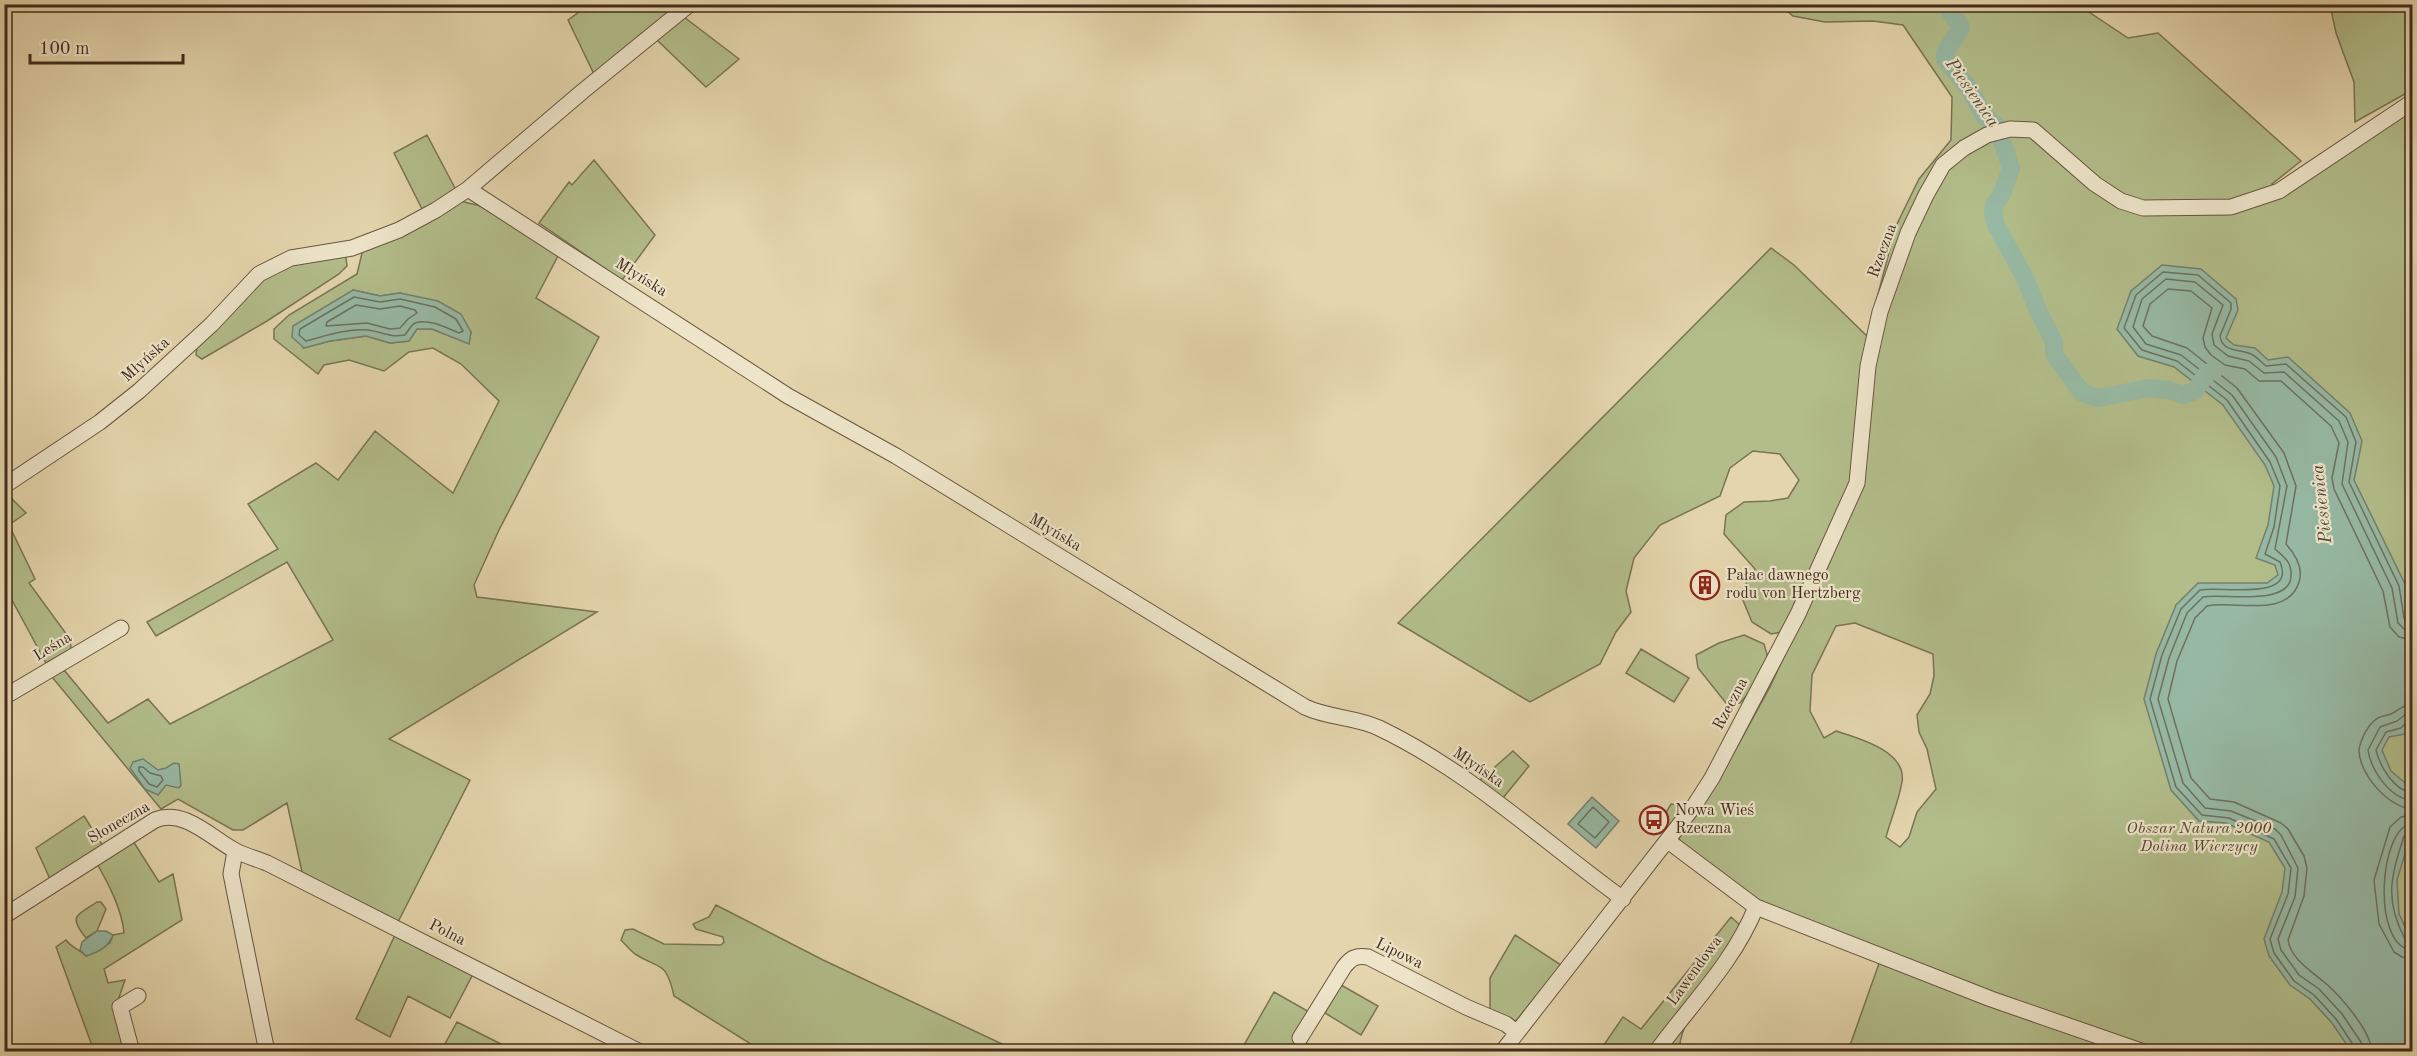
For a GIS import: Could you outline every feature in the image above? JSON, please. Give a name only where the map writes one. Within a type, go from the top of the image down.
[{"type":"street","name":"Młyńska","points":[[4,486],[100,422],[139,391],[212,324],[260,274],[291,258],[352,248],[399,230],[468,189],[690,4]]},
{"type":"street","name":"Rzeczna","points":[[1502,1052],[1668,842],[1712,778],[1798,614],[1857,483],[1868,366],[1880,312],[1908,233],[1943,165],[1964,148],[1987,135],[2010,129],[2033,130],[2095,184],[2121,201],[2144,208],[2231,207],[2278,191],[2412,102]]},
{"type":"street","name":"Młyńska","points":[[468,189],[788,396],[896,456],[1305,707],[1376,727],[1403,741],[1466,780],[1623,899]]},
{"type":"street","name":"Leśna","points":[[4,697],[121,628]]},
{"type":"street","name":"Słoneczna","points":[[4,916],[69,873],[160,818],[172,817],[190,823],[235,851]]},
{"type":"street","points":[[1668,842],[1756,907],[1991,999],[2144,1052]]},
{"type":"street","points":[[235,851],[231,874],[267,1052]]},
{"type":"street","name":"Polna","points":[[235,851],[267,863],[640,1052]]},
{"type":"street","name":"Lawendowa","points":[[1656,1052],[1717,974],[1746,931],[1756,907]]},
{"type":"street","name":"Lipowa","points":[[1300,1038],[1344,967],[1353,957],[1360,956],[1368,957],[1506,1024],[1516,1032]]},
{"type":"street","points":[[132,1052],[120,1007],[138,996]]},
{"type":"green space","points":[[589,5],[677,5],[594,74],[568,20]]},
{"type":"green space","name":"Obszar Natura 2000 Dolina Wierzycy","points":[[1780,5],[2085,5],[2086,10],[2128,38],[2158,33],[2301,161],[2272,184],[2273,187],[2412,96],[2412,1051],[1848,1051],[1882,955],[1761,905],[1682,847],[1679,838],[1721,776],[1770,687],[1802,617],[1782,632],[1771,634],[1752,622],[1740,593],[1755,569],[1724,534],[1726,515],[1744,502],[1788,498],[1799,480],[1780,454],[1753,451],[1730,468],[1720,496],[1660,525],[1634,558],[1626,591],[1631,612],[1616,632],[1600,664],[1530,702],[1398,623],[1771,248],[1794,265],[1867,336],[1896,226],[1919,179],[1951,140],[1952,97],[1903,25],[1873,21],[1825,22],[1793,16]],"holes":[[[1855,623],[1933,654],[1934,676],[1930,694],[1917,715],[1919,732],[1927,749],[1936,789],[1917,812],[1909,837],[1900,847],[1886,837],[1897,803],[1902,771],[1889,754],[1868,742],[1836,731],[1824,738],[1810,711],[1812,675],[1836,626]]]},
{"type":"green space","points":[[2330,5],[2412,5],[2412,90],[2355,122],[2354,82],[2336,33]]},
{"type":"green space","points":[[684,17],[739,59],[706,87],[656,39]]},
{"type":"green space","points":[[427,135],[456,190],[423,211],[394,153]]},
{"type":"green space","points":[[594,160],[655,235],[622,280],[539,223],[569,182],[572,185]]},
{"type":"green space","points":[[460,201],[481,206],[559,254],[536,298],[599,337],[499,530],[474,585],[477,597],[597,612],[389,739],[470,780],[397,924],[302,872],[287,803],[243,830],[233,830],[178,799],[161,809],[52,677],[64,670],[108,723],[148,699],[170,724],[333,640],[287,562],[156,636],[147,622],[278,549],[248,504],[316,463],[338,480],[375,431],[453,493],[499,401],[461,364],[433,348],[409,352],[384,371],[349,360],[324,365],[318,374],[274,339],[274,329],[289,315],[357,274],[363,249]],"holes":[[[353,290],[380,296],[400,293],[471,332],[469,343],[432,329],[417,329],[409,341],[390,343],[366,336],[330,341],[304,348]]]},
{"type":"green space","points":[[341,254],[346,258],[347,266],[339,274],[267,321],[202,359],[196,355],[197,347],[268,275],[290,262]]},
{"type":"green space","points":[[7,494],[26,513],[9,525],[35,579],[29,583],[70,639],[71,649],[46,663],[5,587],[4,495]]},
{"type":"green space","points":[[1744,635],[1764,644],[1768,658],[1754,687],[1740,703],[1726,703],[1698,668],[1696,655],[1719,643]]},
{"type":"green space","points":[[1641,649],[1689,678],[1674,702],[1626,673]]},
{"type":"green space","points":[[1513,751],[1529,766],[1503,798],[1479,781]]},
{"type":"green space","points":[[1671,804],[1679,805],[1682,811],[1665,835],[1665,814]]},
{"type":"green space","points":[[84,816],[103,846],[50,879],[36,848]]},
{"type":"green space","points":[[133,841],[159,882],[173,874],[182,920],[104,969],[108,983],[125,980],[115,1009],[126,1051],[94,1051],[56,947],[66,940],[86,956],[110,943],[113,935],[124,933],[110,887],[96,862]]},
{"type":"green space","points":[[97,902],[101,902],[106,909],[97,931],[86,938],[77,925],[77,917]]},
{"type":"green space","points":[[716,905],[823,960],[1017,1051],[762,1051],[674,996],[665,971],[635,954],[621,940],[625,930],[633,929],[664,944],[721,945],[724,942],[723,937],[696,929],[693,924],[709,917]]},
{"type":"green space","points":[[1731,917],[1739,924],[1739,934],[1693,1009],[1685,1026],[1680,1051],[1669,1051],[1664,1048],[1662,1052],[1599,1052],[1623,1017],[1641,1029]]},
{"type":"green space","points":[[395,935],[473,974],[450,1018],[408,996],[390,1037],[356,1019]]},
{"type":"green space","points":[[1515,935],[1561,965],[1515,1022],[1490,1012],[1490,978]]},
{"type":"green space","points":[[1341,985],[1378,1006],[1361,1035],[1325,1013]]},
{"type":"green space","points":[[1274,992],[1311,1013],[1295,1042],[1307,1044],[1319,1051],[1240,1052]]},
{"type":"green space","points":[[457,1022],[507,1047],[514,1051],[441,1051]]},
{"type":"water","points":[[2162,265],[2201,269],[2236,299],[2238,310],[2226,338],[2234,345],[2255,348],[2268,360],[2288,357],[2350,413],[2362,441],[2354,480],[2405,584],[2412,638],[2412,724],[2405,734],[2389,737],[2382,750],[2391,771],[2410,787],[2412,831],[2397,880],[2399,914],[2412,941],[2412,1051],[2351,1051],[2332,1023],[2310,999],[2290,985],[2269,956],[2264,939],[2282,892],[2285,868],[2269,842],[2226,823],[2199,821],[2171,790],[2144,699],[2156,654],[2176,605],[2198,583],[2267,583],[2278,575],[2275,565],[2256,558],[2268,525],[2274,486],[2265,465],[2223,405],[2174,367],[2138,356],[2117,329],[2131,291]]},
{"type":"water","points":[[353,290],[380,296],[400,293],[438,301],[461,314],[471,332],[469,344],[432,329],[417,329],[409,341],[390,343],[366,336],[330,341],[304,348],[292,337],[293,326]]},
{"type":"water","points":[[143,759],[158,770],[174,763],[179,764],[181,785],[179,788],[166,785],[158,795],[145,789],[130,768],[133,762]]},
{"type":"water","points":[[1592,797],[1619,821],[1596,848],[1568,824]]},
{"type":"water","points":[[97,931],[106,931],[113,935],[102,949],[86,956],[80,950],[82,942]]},
{"type":"waterway","name":"Piesienica","points":[[1945,4],[1961,27],[1946,51],[1945,60],[1968,87],[1985,117],[1997,126],[2011,168],[2001,196],[1995,203],[1993,212],[1996,225],[2025,278],[2054,342],[2054,354],[2082,393],[2099,398],[2148,388],[2169,390],[2183,395],[2195,391],[2207,373],[2214,371]]},
{"type":"place","name":"Pałac dawnego rodu von Hertzberg","points":[[1705,585]]},
{"type":"place","name":"Nowa Wieś Rzeczna","points":[[1654,820]]}]
